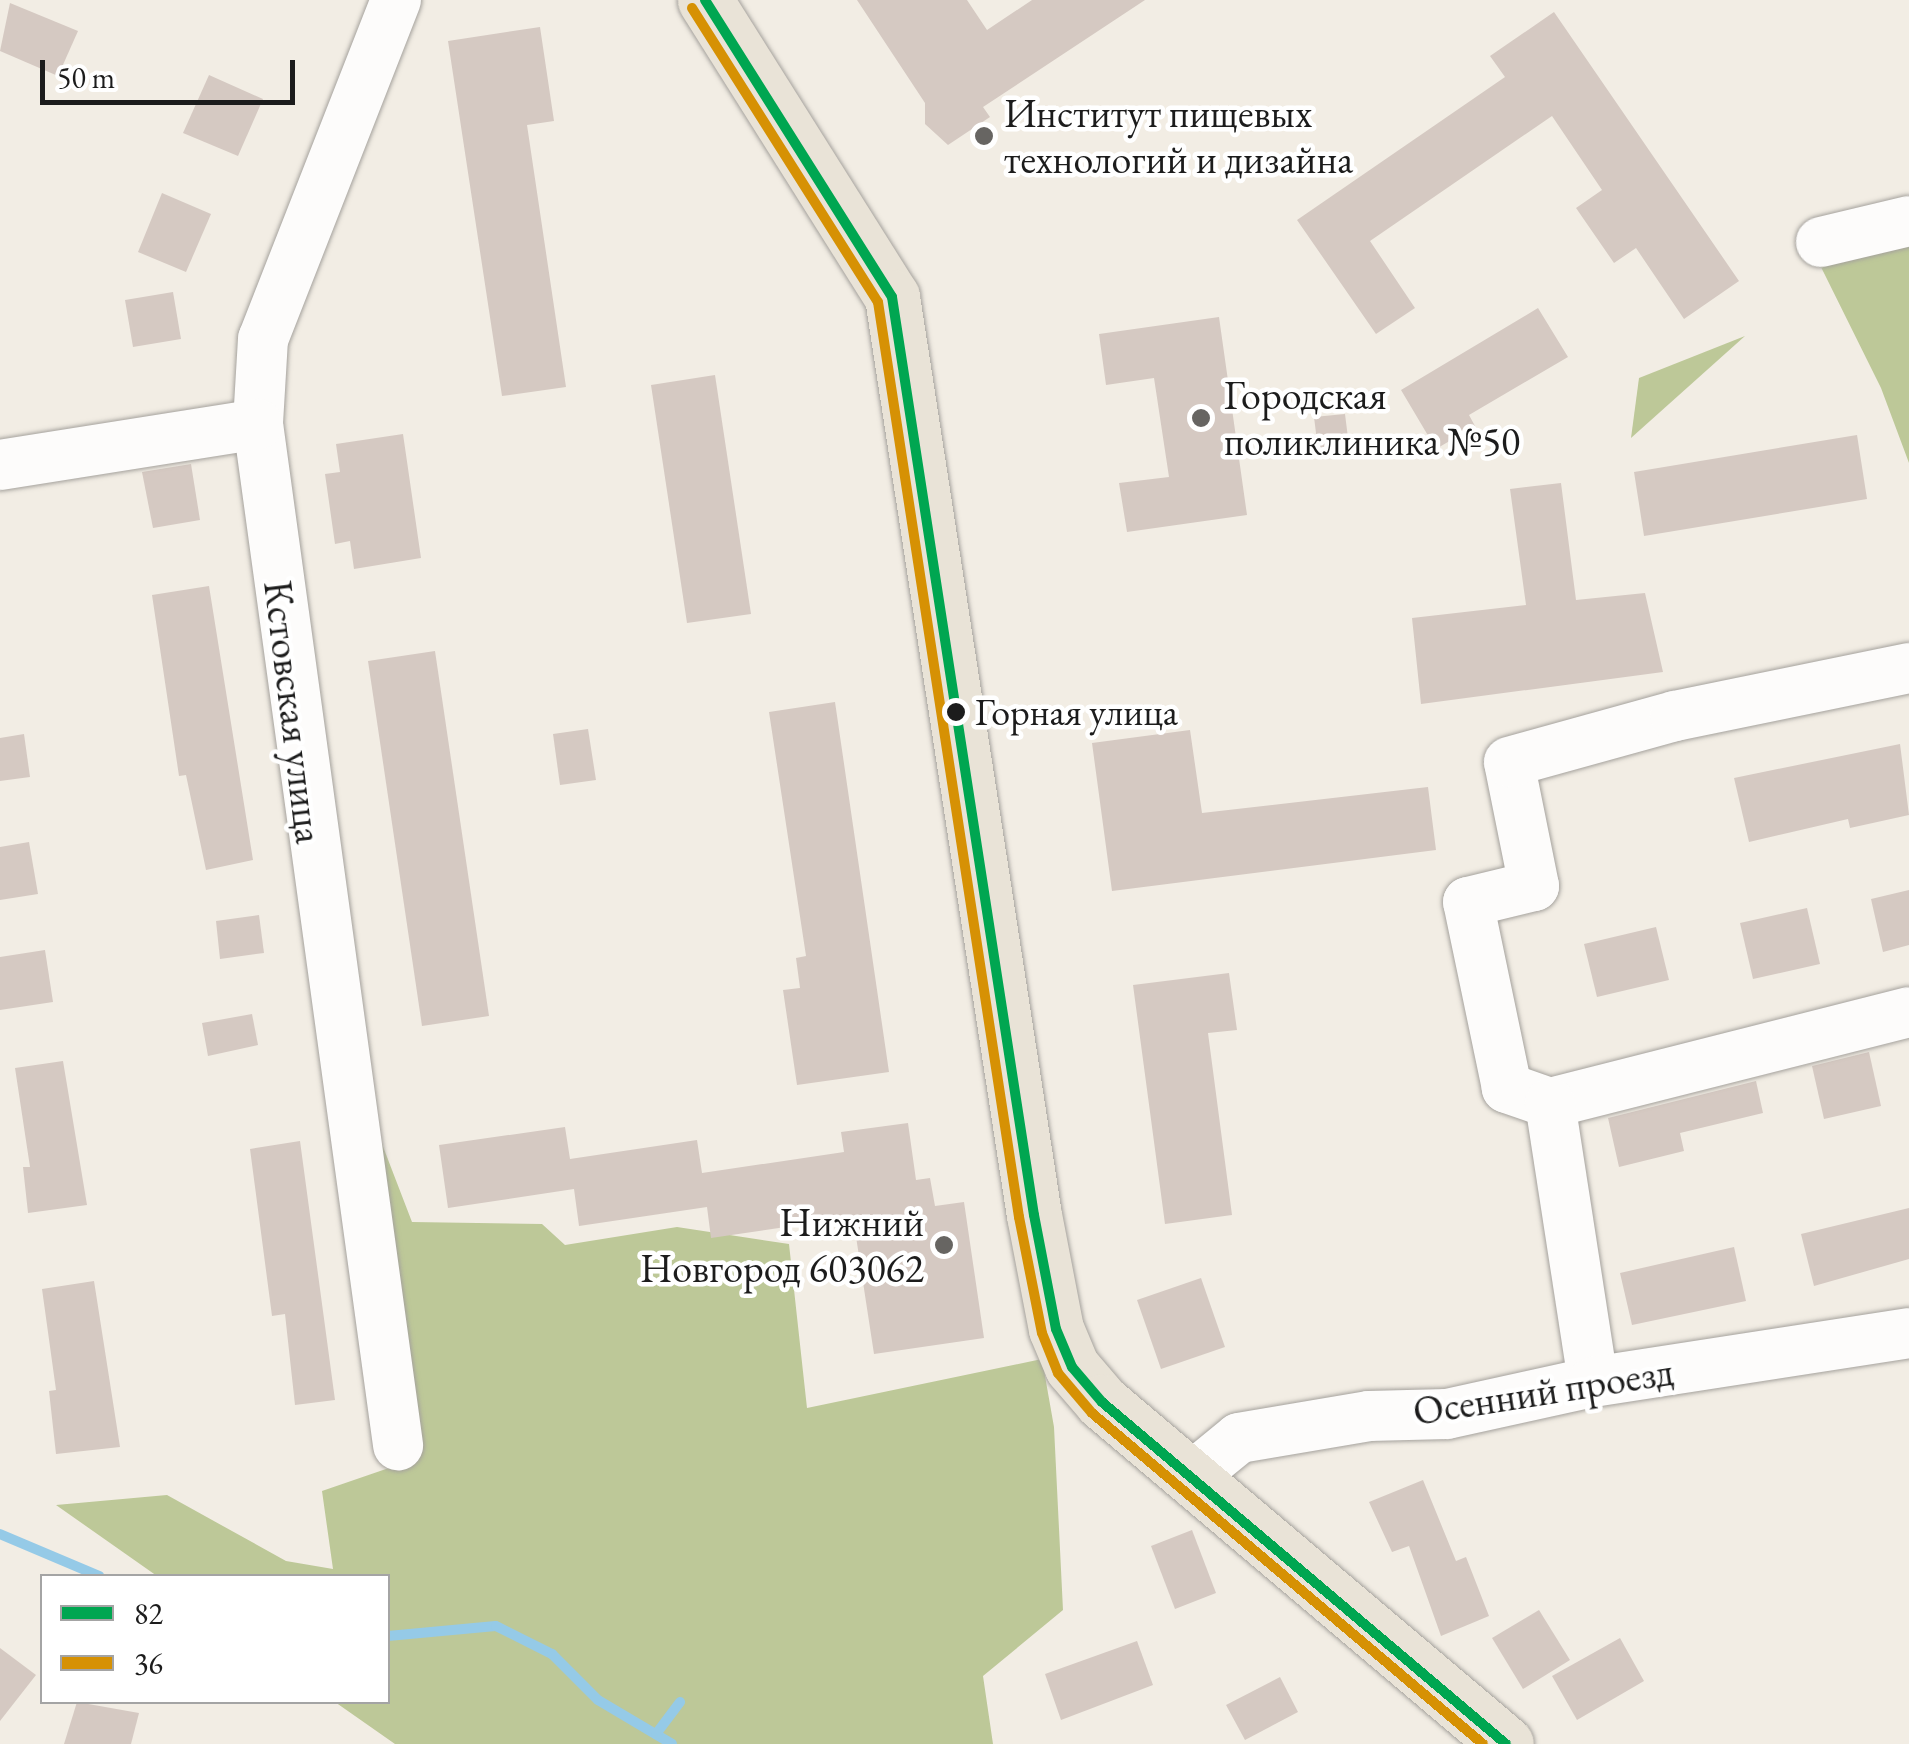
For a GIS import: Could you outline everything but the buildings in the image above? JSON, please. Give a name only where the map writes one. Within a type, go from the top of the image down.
[{"type":"main road","points":[[705,0],[892,297],[1056,1329],[1072,1367],[1102,1402],[1506,1744]]},
{"type":"street","name":"Кстовская улица","points":[[396,0],[263,339],[258,424],[398,1444]]},
{"type":"street","points":[[1821,242],[1909,221]]},
{"type":"street","points":[[0,465],[258,424]]},
{"type":"street","points":[[1909,668],[1676,716],[1509,762],[1534,886],[1468,902],[1507,1088],[1550,1103],[1909,1012]]},
{"type":"street","points":[[1550,1103],[1592,1382]]},
{"type":"street","name":"Осенний проезд","points":[[1190,1478],[1240,1438],[1368,1416],[1447,1414],[1592,1382],[1909,1334]]},
{"type":"green space","points":[[1909,211],[1909,463],[1881,388],[1819,263]]},
{"type":"green space","points":[[1745,336],[1631,438],[1639,378]]},
{"type":"green space","points":[[382,1144],[412,1222],[542,1224],[565,1245],[677,1227],[789,1244],[807,1408],[1042,1359],[1054,1427],[1063,1610],[983,1676],[993,1744],[395,1744],[338,1704],[390,1704],[390,1574],[154,1574],[56,1505],[167,1495],[286,1561],[333,1569],[322,1491],[415,1459]]},
{"type":"waterway","points":[[0,1534],[94,1574]]},
{"type":"waterway","points":[[390,1636],[496,1626],[552,1654],[598,1700],[672,1744]]},
{"type":"waterway","points":[[656,1734],[680,1702]]},
{"type":"transit line","name":"82","points":[[705,0],[892,297],[1034,1215],[1056,1329],[1072,1367],[1102,1402],[1506,1744]]},
{"type":"transit line","name":"36","points":[[692,8],[878,302],[1019,1217],[1042,1333],[1058,1373],[1092,1413],[1483,1744]]},
{"type":"place","name":"Институт пищевых технологий и дизайна","points":[[984,136]]},
{"type":"place","name":"Городская поликлиника №50","points":[[1201,418]]},
{"type":"place","name":"Горная улица","points":[[956,712]]},
{"type":"place","name":"Нижний Новгород 603062","points":[[944,1245]]}]
